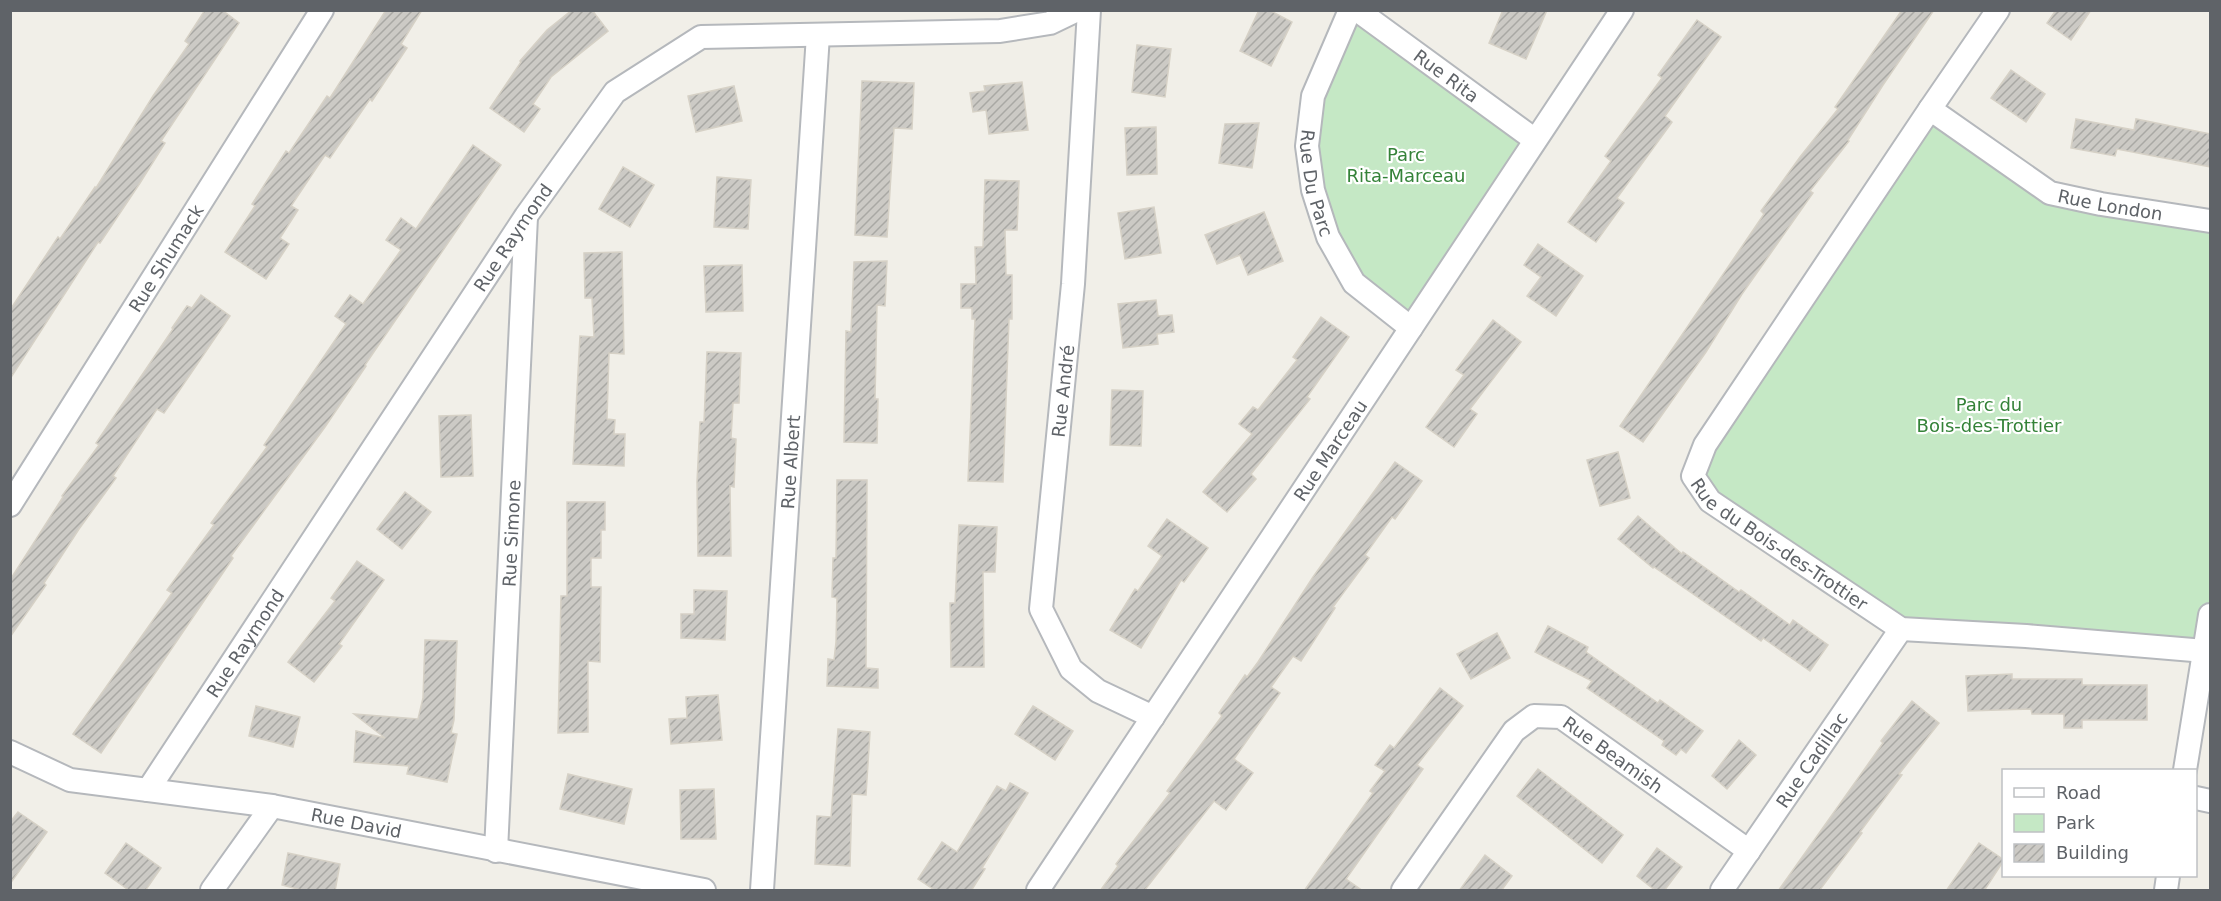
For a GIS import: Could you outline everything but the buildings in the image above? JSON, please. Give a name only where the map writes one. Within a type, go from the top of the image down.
[{"type":"street","name":"Rue Shumack","points":[[10,505],[322,10]]},
{"type":"street","name":"Rue Raymond","points":[[148,790],[526,216],[615,92],[701,37],[1000,31],[1050,23],[1077,10]]},
{"type":"street","name":"Rue André","points":[[1089,10],[1073,284],[1041,609],[1071,669],[1098,691],[1153,717]]},
{"type":"street","name":"Rue Du Parc","points":[[1350,10],[1313,96],[1307,146],[1313,190],[1328,237],[1354,283],[1412,328]]},
{"type":"street","name":"Rue Rita","points":[[1357,10],[1535,140]]},
{"type":"street","name":"Rue Marceau","points":[[1038,891],[1622,10]]},
{"type":"street","name":"Rue du Bois-des-Trottier","points":[[1998,10],[1705,445],[1693,476],[1710,501],[1901,628],[2205,651]]},
{"type":"street","name":"Rue Albert","points":[[762,891],[818,35]]},
{"type":"street","name":"Rue London","points":[[1930,109],[2050,193],[2211,222]]},
{"type":"street","name":"Rue Simone","points":[[496,851],[526,216]]},
{"type":"street","points":[[2185,769],[2211,615]]},
{"type":"street","name":"Rue Cadillac","points":[[1722,891],[1901,628]]},
{"type":"street","name":"Rue Beamish","points":[[1404,891],[1514,731],[1534,716],[1561,717],[1749,851]]},
{"type":"street","name":"Rue David","points":[[10,752],[70,780],[272,806],[704,891]]},
{"type":"street","points":[[212,891],[272,806]]},
{"type":"green space","name":"Parc Rita-Marceau","points":[[1359,12],[1535,140],[1411,328],[1354,283],[1313,190],[1313,96]]},
{"type":"green space","name":"Parc du Bois-des-Trottier","points":[[1930,109],[2050,193],[2210,221],[2210,615],[2205,651],[1901,629],[1693,476]]}]
